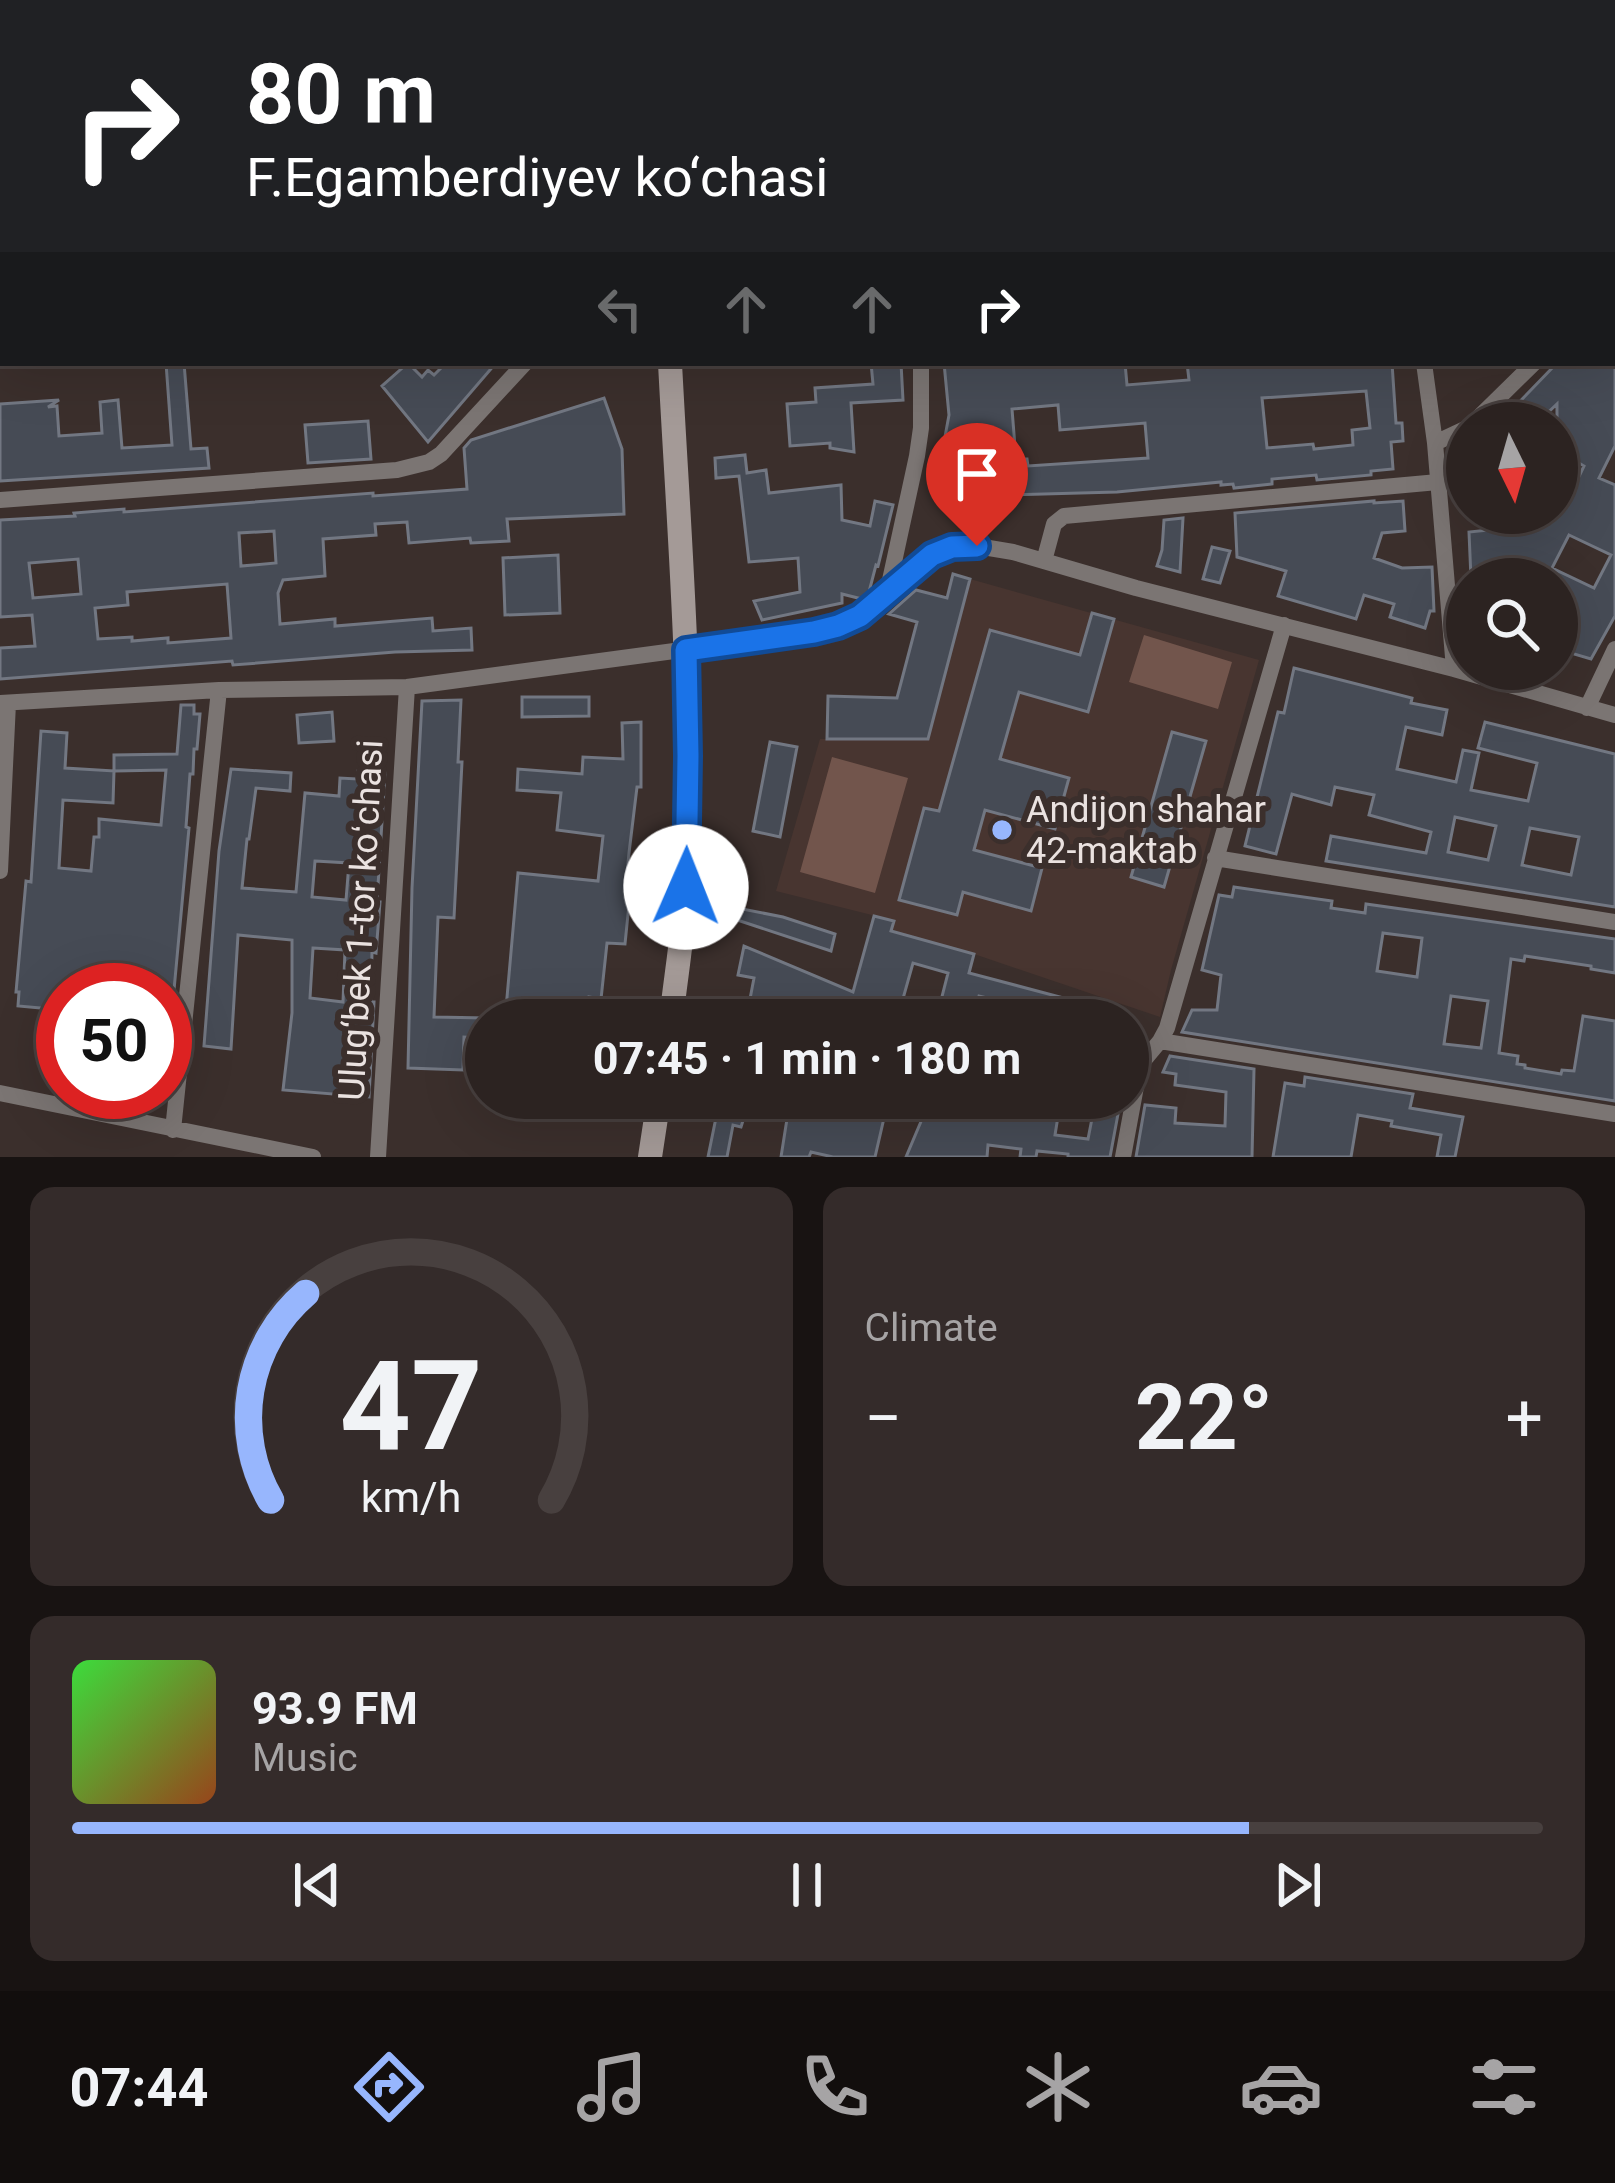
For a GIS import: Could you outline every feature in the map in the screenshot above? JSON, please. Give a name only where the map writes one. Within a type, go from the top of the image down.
[{"type":"main road","points":[[670,366],[688,756],[686,887],[673,999]]},
{"type":"main road","points":[[650,1157],[656,1119]]},
{"type":"street","points":[[0,500],[397,470],[441,454],[523,366]]},
{"type":"street","points":[[887,595],[917,456],[921,366]]},
{"type":"street","points":[[1424,366],[1446,576]]},
{"type":"street","points":[[1494,402],[1531,366]]},
{"type":"street","points":[[1435,442],[1446,437]]},
{"type":"street","points":[[1044,560],[1054,524],[1064,516],[1438,482]]},
{"type":"street","points":[[0,871],[4,703],[219,690],[407,687],[814,632],[860,616],[932,555],[952,547],[977,546],[1044,560],[1446,667]]},
{"type":"street","points":[[1123,1157],[1140,1065],[1167,1028],[1284,625]]},
{"type":"street","points":[[1587,708],[1615,650]]},
{"type":"street","name":"Ulug‘bek 1-tor koʻchasi","points":[[379,1157],[407,687]]},
{"type":"street","points":[[173,1130],[219,690]]},
{"type":"street","points":[[1526,690],[1615,716]]},
{"type":"street","points":[[1216,858],[1615,922]]},
{"type":"street","points":[[1160,1041],[1615,1114]]},
{"type":"street","points":[[0,1094],[313,1157]]},
{"type":"shaded area","name":"Andijon shahar 42-maktab","points":[[970,579],[1259,660],[1160,1017],[1149,1013],[1149,999],[1107,999],[891,932],[876,916],[776,891],[820,739],[928,738]]},
{"type":"shaded area","points":[[1144,635],[1232,662],[1218,709],[1129,682]]},
{"type":"shaded area","points":[[832,757],[908,778],[875,893],[800,872]]},
{"type":"building","points":[[166,366],[184,366],[191,449],[207,448],[209,468],[0,481],[0,404],[59,400],[48,407],[57,406],[59,436],[102,433],[100,402],[118,400],[122,448],[172,445]]},
{"type":"building","points":[[405,366],[422,377],[428,370],[434,375],[443,366],[493,366],[428,442],[382,386]]},
{"type":"building","points":[[871,366],[901,366],[903,400],[851,403],[854,452],[830,448],[830,443],[790,446],[787,404],[816,402],[815,388],[873,384]]},
{"type":"building","points":[[944,366],[1125,366],[1127,385],[1189,380],[1187,366],[1392,366],[1396,423],[1402,423],[1403,441],[1391,442],[1393,469],[1371,471],[1371,475],[1272,479],[1272,484],[1234,488],[1221,482],[1117,492],[1009,495],[938,475],[949,415]],"holes":[[[1366,391],[1370,428],[1352,430],[1353,445],[1267,448],[1262,398]],[[1058,405],[1060,430],[1145,423],[1148,458],[1028,466],[1027,459],[1016,459],[1012,409]]]},
{"type":"building","points":[[1554,366],[1615,366],[1615,446],[1599,478],[1615,485],[1615,616],[1591,659],[1578,655],[1578,580],[1594,588],[1611,555],[1569,535],[1557,558],[1470,558],[1469,534],[1578,534],[1578,478],[1584,466],[1578,462],[1578,402],[1519,402]]},
{"type":"building","points":[[604,398],[622,449],[624,514],[507,519],[509,541],[471,543],[470,538],[409,543],[407,522],[375,524],[376,535],[323,539],[325,576],[283,580],[278,593],[280,624],[335,619],[335,626],[432,618],[433,631],[471,628],[472,650],[233,665],[232,661],[0,679],[0,648],[35,646],[32,615],[0,617],[0,520],[467,489],[464,448],[471,440]],"holes":[[[274,531],[276,563],[241,566],[239,533]],[[78,559],[81,594],[33,598],[29,563]],[[227,584],[231,638],[168,643],[168,638],[98,639],[95,608],[128,605],[127,592]]]},
{"type":"building","points":[[368,421],[371,459],[308,463],[305,425]]},
{"type":"building","points":[[745,455],[747,473],[766,470],[769,493],[841,485],[842,520],[870,526],[875,501],[893,505],[878,566],[862,599],[842,594],[842,603],[762,620],[754,601],[800,592],[798,558],[749,562],[739,476],[716,478],[715,458]]},
{"type":"building","points":[[1403,501],[1405,531],[1382,533],[1374,558],[1402,568],[1432,567],[1434,611],[1425,628],[1390,617],[1394,604],[1364,595],[1356,619],[1278,596],[1286,571],[1237,557],[1235,513]]},
{"type":"building","points":[[1183,518],[1180,572],[1157,566],[1164,520]]},
{"type":"building","points":[[1212,547],[1230,551],[1220,583],[1203,579]]},
{"type":"building","points":[[558,555],[560,613],[505,615],[503,558]]},
{"type":"building","points":[[953,574],[970,579],[928,739],[827,739],[828,696],[897,698],[917,622],[889,614],[916,590],[947,598]]},
{"type":"building","points":[[1092,613],[1114,619],[1088,712],[1019,692],[1000,759],[1069,778],[1055,829],[985,810],[974,850],[1042,868],[1031,911],[963,892],[957,915],[899,900],[924,808],[939,811],[990,630],[1080,655]]},
{"type":"building","points":[[1294,668],[1447,710],[1442,735],[1406,727],[1397,769],[1456,782],[1463,750],[1479,753],[1471,790],[1528,801],[1537,763],[1478,748],[1485,722],[1615,754],[1615,907],[1326,861],[1331,836],[1426,853],[1431,832],[1369,815],[1374,795],[1335,787],[1331,805],[1292,794],[1276,854],[1245,846],[1278,712],[1284,713]],"holes":[[[1455,817],[1496,826],[1488,860],[1448,852]],[[1530,828],[1579,837],[1571,875],[1522,865]]]},
{"type":"building","points":[[522,697],[589,697],[589,716],[522,717]]},
{"type":"building","points":[[461,700],[454,918],[438,917],[434,1017],[465,1018],[463,1070],[408,1068],[422,701]]},
{"type":"building","points":[[181,705],[194,705],[194,714],[200,714],[190,774],[176,963],[36,963],[36,1008],[18,1006],[41,731],[67,733],[65,768],[114,771],[114,755],[177,754]],"holes":[[[166,770],[161,825],[99,819],[91,871],[59,868],[63,800],[113,803],[114,771]]]},
{"type":"building","points":[[332,712],[334,741],[299,743],[297,715]]},
{"type":"building","points":[[641,722],[641,787],[637,787],[629,853],[625,944],[607,943],[601,999],[507,999],[518,873],[598,881],[603,836],[557,830],[561,793],[517,790],[518,769],[582,774],[583,757],[623,759],[622,723]]},
{"type":"building","points":[[1172,732],[1206,741],[1164,887],[1131,877]]},
{"type":"building","points":[[770,742],[797,747],[780,837],[753,831]]},
{"type":"building","points":[[231,769],[291,773],[290,791],[256,788],[242,888],[296,892],[305,793],[339,796],[340,778],[357,779],[358,771],[385,773],[380,902],[376,953],[372,952],[369,1097],[283,1090],[292,1013],[292,940],[238,935],[231,1049],[204,1046],[219,851]],"holes":[[[315,861],[349,863],[346,900],[312,897]],[[313,948],[345,950],[343,1002],[310,998]]]},
{"type":"building","points":[[1234,887],[1332,901],[1331,908],[1365,913],[1366,904],[1615,939],[1615,973],[1525,956],[1524,961],[1511,959],[1499,1053],[1518,1056],[1517,1064],[1525,1068],[1561,1074],[1562,1070],[1574,1071],[1583,1016],[1615,1021],[1615,1101],[1182,1032],[1192,1010],[1217,1010],[1221,975],[1202,970],[1219,895],[1232,897]],"holes":[[[1383,933],[1422,938],[1417,977],[1377,971]],[[1451,996],[1488,1001],[1481,1048],[1444,1044]]]},
{"type":"building","points":[[727,906],[835,934],[831,951],[725,916]]},
{"type":"building","points":[[874,916],[894,921],[891,931],[974,954],[969,973],[1068,999],[941,999],[948,973],[913,963],[903,999],[750,999],[754,978],[738,975],[744,946],[853,992]]},
{"type":"building","points":[[1170,1056],[1254,1069],[1252,1157],[1136,1157],[1149,1105],[1176,1108],[1175,1123],[1225,1126],[1226,1092],[1175,1085],[1176,1074],[1163,1072]]},
{"type":"building","points":[[1305,1077],[1413,1094],[1410,1108],[1463,1117],[1455,1157],[1437,1157],[1441,1135],[1358,1115],[1351,1157],[1273,1157],[1285,1083],[1304,1086]]},
{"type":"building","points":[[716,1119],[744,1119],[741,1127],[733,1125],[727,1157],[708,1157]]},
{"type":"building","points":[[787,1119],[884,1119],[875,1157],[811,1152],[809,1157],[781,1157]]},
{"type":"building","points":[[922,1119],[1058,1119],[1055,1135],[1088,1139],[1092,1119],[1117,1119],[1110,1157],[1037,1151],[1036,1157],[1020,1157],[1021,1149],[988,1145],[987,1157],[906,1157]]},
{"type":"place","name":"Andijon shahar 42-maktab","points":[[1002,830]]},
{"type":"route","points":[[686,887],[686,650],[838,626],[860,616],[932,555],[952,547],[977,546]]}]
